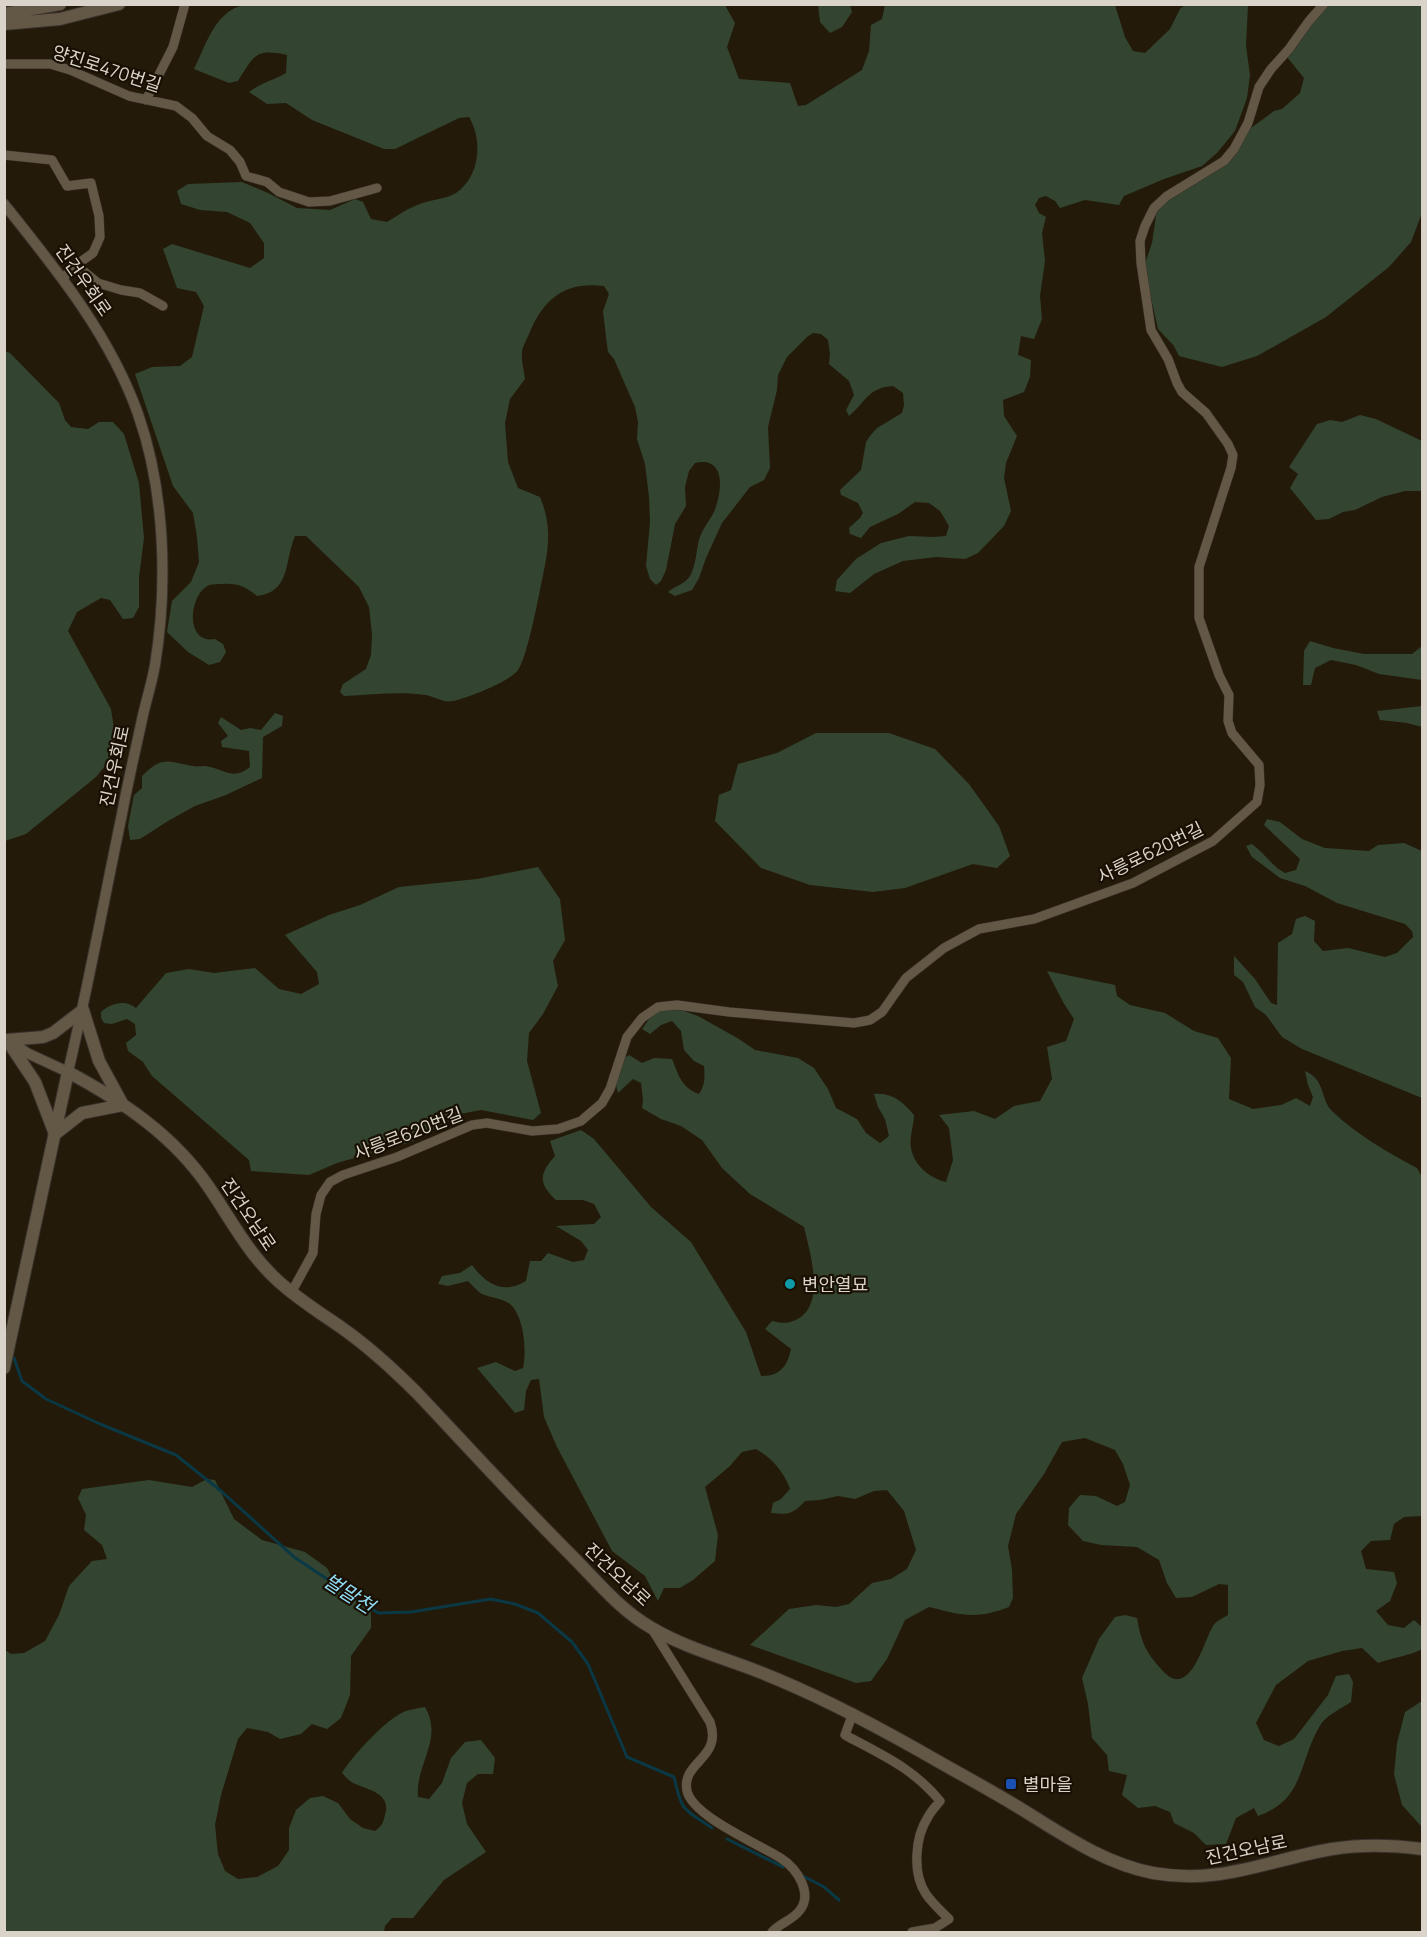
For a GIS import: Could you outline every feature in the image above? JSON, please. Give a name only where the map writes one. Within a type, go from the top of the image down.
[{"type":"main road","points":[[4,14],[60,4]]},
{"type":"main road","points":[[4,24],[60,20],[119,4]]},
{"type":"main road","points":[[83,1010],[99,1061],[123,1106],[82,1113],[55,1134],[35,1082],[6,1039],[43,1037],[53,1033],[83,1010]]},
{"type":"main road","name":"진건오남로","points":[[68,1072],[106,1093],[161,1132],[181,1151],[207,1184],[258,1261],[291,1293],[361,1342],[399,1376],[620,1605],[650,1627],[853,1713],[971,1779],[1088,1850],[1137,1869],[1173,1876],[1209,1876],[1244,1871],[1309,1854],[1352,1847],[1374,1845],[1422,1848]]},
{"type":"main road","name":"진건우회로","points":[[4,1368],[68,1072]]},
{"type":"street","points":[[146,100],[173,47],[185,4]]},
{"type":"street","name":"사릉로620번길","points":[[291,1293],[313,1253],[316,1214],[321,1195],[330,1182],[472,1125],[487,1123],[532,1131],[558,1129],[581,1121],[602,1102],[610,1089],[627,1037],[642,1018],[658,1007],[677,1005],[854,1023],[870,1020],[882,1012],[906,978],[944,948],[979,929],[1034,919],[1133,883],[1213,841],[1257,802],[1260,785],[1259,765],[1232,733],[1228,721],[1229,695],[1219,675],[1199,618],[1198,567],[1231,468],[1233,455],[1206,413],[1182,392],[1168,359],[1151,330],[1140,241],[1154,208],[1167,196],[1224,162],[1248,123],[1259,87],[1324,4]]},
{"type":"street","name":"양진로470번길","points":[[4,64],[50,64],[70,70],[129,96],[176,106],[192,118],[207,136],[230,150],[240,162],[246,176],[267,182],[279,192],[309,202],[330,201],[377,188]]},
{"type":"street","points":[[4,154],[52,160],[67,186],[91,183],[99,216],[100,237],[93,253],[63,278]]},
{"type":"street","name":"진건우회로","points":[[4,204],[63,278],[108,345],[138,412],[151,454],[159,502],[162,568],[159,640],[83,1010],[68,1072]]},
{"type":"street","points":[[76,265],[98,283],[140,293],[163,306]]},
{"type":"street","name":"진건오남로","points":[[6,1039],[27,1053],[68,1072]]},
{"type":"street","points":[[650,1627],[702,1708],[713,1731],[711,1746],[695,1765],[687,1781],[687,1791],[690,1797],[696,1805],[721,1825],[783,1859],[799,1876],[804,1887],[804,1903],[800,1911],[772,1932]]},
{"type":"street","points":[[853,1713],[845,1735],[906,1768],[927,1785],[940,1801],[927,1818],[921,1831],[917,1870],[926,1894],[949,1918],[935,1928],[912,1932]]},
{"type":"green space","points":[[818,4],[850,5],[852,12],[842,27],[830,33],[820,22]]},
{"type":"green space","points":[[244,5],[725,5],[735,23],[727,47],[739,79],[790,83],[798,106],[806,105],[862,70],[869,51],[871,25],[882,19],[885,5],[1115,5],[1125,37],[1133,51],[1145,53],[1170,29],[1180,9],[1185,5],[1248,5],[1246,46],[1250,75],[1247,98],[1235,131],[1217,153],[1202,166],[1124,196],[1119,205],[1085,200],[1060,208],[1055,201],[1046,196],[1039,198],[1035,205],[1039,213],[1046,217],[1042,233],[1045,261],[1040,296],[1042,319],[1034,339],[1021,336],[1018,355],[1031,360],[1030,377],[1024,392],[1003,400],[1004,416],[1017,436],[1006,463],[1004,478],[1011,511],[1004,526],[978,553],[965,559],[936,557],[903,561],[874,574],[850,593],[835,591],[837,580],[856,559],[881,543],[909,536],[946,536],[949,526],[940,511],[929,503],[915,502],[898,514],[870,527],[861,538],[850,534],[849,528],[863,513],[858,503],[841,495],[840,490],[861,470],[866,442],[870,436],[877,428],[902,413],[903,393],[893,386],[878,389],[872,392],[849,416],[846,410],[854,395],[849,381],[829,364],[828,340],[821,334],[813,333],[787,357],[778,375],[777,390],[768,427],[770,468],[764,480],[750,487],[722,523],[692,590],[675,596],[668,592],[690,576],[700,536],[714,512],[719,495],[720,477],[717,470],[713,465],[705,462],[695,463],[689,471],[685,487],[686,506],[675,524],[666,570],[661,581],[656,585],[650,579],[646,566],[650,522],[649,497],[645,464],[637,439],[638,422],[635,407],[614,359],[608,352],[603,311],[609,294],[604,286],[578,286],[557,295],[541,311],[535,322],[522,351],[525,379],[510,399],[505,423],[508,462],[518,488],[540,497],[545,510],[548,534],[548,546],[536,612],[518,670],[497,684],[453,701],[406,693],[344,696],[340,692],[343,684],[366,669],[371,655],[372,634],[369,607],[359,587],[306,536],[295,536],[285,574],[276,589],[257,596],[242,586],[233,584],[209,585],[202,590],[194,608],[194,627],[205,639],[215,639],[223,644],[226,652],[220,662],[209,665],[188,652],[167,632],[172,601],[191,582],[199,562],[197,537],[193,513],[173,486],[135,374],[152,367],[180,366],[192,357],[204,306],[196,292],[177,288],[163,249],[172,244],[250,268],[264,258],[264,243],[250,223],[227,212],[200,210],[181,204],[177,191],[188,184],[242,182],[297,208],[330,210],[355,199],[363,202],[371,219],[387,222],[424,202],[456,193],[464,186],[470,178],[477,158],[476,136],[469,117],[459,118],[395,149],[384,149],[312,120],[286,103],[267,104],[249,92],[286,73],[287,55],[268,53],[257,56],[238,81],[229,83],[194,69],[207,40],[219,22],[234,8]]},
{"type":"green space","points":[[1326,5],[1422,5],[1422,213],[1411,242],[1389,267],[1326,317],[1257,356],[1222,367],[1179,356],[1174,346],[1158,329],[1144,267],[1152,243],[1157,209],[1233,152],[1251,128],[1274,111],[1282,109],[1300,93],[1304,78],[1287,57]]},
{"type":"green space","points":[[5,351],[10,353],[59,403],[65,420],[71,427],[88,429],[99,422],[113,422],[124,434],[139,483],[144,538],[139,577],[139,607],[133,618],[123,619],[110,600],[101,598],[77,612],[68,631],[111,709],[115,735],[112,757],[96,777],[26,834],[5,841]]},
{"type":"green space","points":[[1360,415],[1376,419],[1422,441],[1422,491],[1405,491],[1382,497],[1355,510],[1343,512],[1329,519],[1316,520],[1290,488],[1298,474],[1289,467],[1317,424],[1330,420],[1342,422]]},
{"type":"green space","points":[[1310,641],[1364,654],[1412,654],[1422,646],[1422,680],[1379,674],[1356,665],[1331,660],[1315,668],[1311,685],[1303,685],[1304,651]]},
{"type":"green space","points":[[1422,706],[1422,727],[1380,720],[1377,711]]},
{"type":"green space","points":[[275,713],[283,716],[282,726],[263,737],[262,778],[226,795],[195,806],[140,839],[130,840],[128,826],[134,795],[142,788],[142,776],[155,765],[165,762],[212,767],[233,774],[244,771],[250,767],[249,751],[222,747],[221,741],[228,736],[218,723],[221,717],[241,730],[250,728],[261,730]]},
{"type":"green space","points":[[816,733],[889,733],[935,749],[969,784],[999,826],[1010,856],[997,868],[973,864],[905,888],[873,892],[810,885],[761,868],[715,821],[719,795],[731,790],[738,764],[777,753]]},
{"type":"green space","points":[[1267,819],[1280,822],[1302,839],[1325,848],[1369,851],[1378,845],[1404,843],[1422,851],[1422,1098],[1302,1049],[1282,1037],[1266,1015],[1255,1007],[1243,982],[1234,975],[1234,956],[1255,979],[1271,1003],[1277,1005],[1278,943],[1292,934],[1296,919],[1305,916],[1315,921],[1314,941],[1323,951],[1348,948],[1385,957],[1397,953],[1413,937],[1412,931],[1405,924],[1337,903],[1305,886],[1280,878],[1252,857],[1246,846],[1252,844],[1285,873],[1296,870],[1300,859],[1264,825]]},
{"type":"green space","points":[[538,867],[560,899],[565,940],[553,961],[558,986],[543,1014],[529,1033],[527,1061],[541,1113],[533,1120],[481,1110],[460,1114],[411,1142],[337,1163],[309,1175],[251,1171],[249,1160],[152,1076],[143,1062],[128,1051],[126,1043],[136,1035],[135,1024],[127,1019],[112,1024],[104,1023],[101,1018],[101,1012],[114,1004],[123,1003],[136,1008],[166,973],[189,969],[214,973],[255,968],[279,989],[301,994],[319,984],[317,972],[285,935],[399,887],[477,879]]},
{"type":"green space","points":[[1047,971],[1115,985],[1117,996],[1130,1005],[1165,1013],[1194,1031],[1218,1038],[1231,1058],[1229,1099],[1253,1109],[1281,1105],[1296,1098],[1310,1106],[1313,1097],[1305,1071],[1320,1084],[1332,1111],[1362,1135],[1417,1168],[1422,1177],[1422,1516],[1404,1517],[1394,1524],[1390,1540],[1371,1541],[1361,1551],[1366,1569],[1394,1572],[1397,1583],[1390,1601],[1376,1611],[1388,1625],[1404,1628],[1414,1620],[1422,1627],[1422,1649],[1378,1663],[1362,1648],[1342,1651],[1308,1661],[1276,1685],[1256,1723],[1264,1740],[1279,1746],[1294,1739],[1328,1695],[1336,1676],[1349,1674],[1353,1682],[1351,1702],[1321,1724],[1299,1777],[1285,1800],[1274,1809],[1258,1816],[1254,1808],[1236,1818],[1226,1844],[1206,1845],[1194,1833],[1174,1823],[1170,1812],[1155,1806],[1138,1808],[1122,1795],[1127,1775],[1109,1771],[1107,1755],[1092,1738],[1082,1678],[1099,1639],[1115,1617],[1125,1615],[1137,1618],[1140,1634],[1148,1653],[1163,1671],[1173,1678],[1181,1679],[1195,1665],[1214,1624],[1228,1615],[1228,1585],[1219,1584],[1192,1597],[1176,1598],[1167,1583],[1159,1560],[1137,1547],[1101,1545],[1083,1541],[1068,1525],[1069,1508],[1080,1495],[1096,1496],[1117,1506],[1125,1502],[1130,1485],[1123,1464],[1115,1450],[1085,1438],[1062,1442],[1044,1474],[1016,1514],[1008,1546],[1013,1598],[1009,1607],[987,1614],[969,1615],[929,1607],[905,1620],[887,1659],[871,1681],[856,1683],[750,1645],[789,1609],[816,1605],[836,1607],[849,1604],[872,1583],[891,1579],[907,1569],[916,1550],[904,1511],[887,1490],[874,1491],[855,1499],[838,1496],[805,1501],[790,1513],[771,1513],[773,1503],[781,1499],[790,1489],[777,1466],[762,1453],[756,1449],[742,1452],[730,1466],[705,1487],[718,1535],[715,1561],[680,1588],[664,1588],[658,1601],[645,1576],[612,1551],[557,1447],[544,1417],[539,1379],[531,1380],[526,1391],[524,1410],[515,1413],[477,1368],[496,1362],[515,1371],[523,1368],[525,1353],[523,1334],[515,1309],[507,1302],[482,1294],[468,1281],[448,1286],[438,1284],[442,1276],[460,1273],[472,1265],[489,1282],[502,1287],[510,1287],[526,1281],[530,1261],[541,1261],[548,1253],[573,1262],[584,1260],[588,1250],[581,1241],[556,1226],[594,1224],[601,1217],[594,1204],[583,1200],[556,1200],[546,1188],[543,1178],[546,1168],[555,1156],[550,1141],[581,1130],[594,1139],[651,1207],[691,1242],[746,1332],[761,1376],[778,1372],[785,1365],[791,1349],[765,1329],[772,1321],[788,1323],[802,1316],[809,1307],[813,1294],[814,1280],[804,1227],[750,1194],[722,1168],[702,1140],[681,1126],[661,1119],[642,1108],[641,1083],[633,1079],[618,1093],[615,1081],[620,1061],[629,1055],[642,1063],[654,1058],[672,1059],[684,1084],[699,1094],[704,1081],[704,1066],[694,1061],[684,1050],[681,1031],[672,1021],[661,1025],[650,1034],[642,1029],[659,1009],[673,1007],[698,1016],[755,1050],[798,1058],[814,1068],[828,1089],[836,1108],[857,1119],[866,1133],[880,1143],[889,1136],[885,1119],[874,1094],[892,1096],[897,1099],[914,1115],[911,1144],[915,1160],[934,1178],[946,1182],[953,1160],[949,1128],[939,1115],[974,1111],[995,1119],[1014,1106],[1040,1101],[1052,1079],[1047,1047],[1066,1041],[1074,1019]]},
{"type":"green space","points":[[207,1479],[215,1480],[234,1519],[262,1540],[305,1552],[327,1568],[340,1591],[371,1609],[371,1628],[351,1656],[350,1695],[341,1718],[327,1729],[312,1724],[301,1734],[280,1739],[268,1732],[247,1728],[238,1739],[221,1795],[215,1825],[218,1854],[225,1871],[238,1879],[257,1877],[278,1866],[289,1850],[289,1828],[296,1810],[310,1798],[323,1796],[338,1803],[350,1819],[363,1828],[375,1831],[382,1824],[386,1808],[385,1802],[377,1793],[353,1783],[342,1773],[362,1747],[390,1721],[406,1711],[425,1707],[432,1730],[418,1785],[418,1797],[429,1799],[442,1783],[451,1758],[465,1742],[481,1740],[495,1758],[493,1774],[478,1774],[467,1783],[462,1803],[467,1824],[486,1852],[444,1880],[413,1918],[392,1918],[385,1926],[384,1932],[5,1932],[5,1650],[11,1654],[24,1653],[45,1641],[59,1615],[69,1586],[92,1561],[107,1559],[102,1545],[84,1530],[86,1515],[78,1498],[82,1489],[149,1480],[192,1487]]},
{"type":"green space","points":[[1422,1701],[1421,1826],[1402,1805],[1394,1774],[1397,1743],[1405,1712]]},
{"type":"waterway","name":"벌말천","points":[[14,1358],[22,1381],[46,1399],[176,1455],[221,1491],[294,1557],[378,1613],[411,1612],[491,1599],[515,1604],[538,1613],[572,1642],[588,1664],[627,1757],[674,1777],[682,1804],[695,1817],[712,1828]]},
{"type":"waterway","name":"벌말천","points":[[727,1839],[783,1867]]},
{"type":"waterway","name":"벌말천","points":[[803,1876],[824,1887],[839,1900]]},
{"type":"place","name":"변안열묘","points":[[790,1284]]},
{"type":"place","name":"별마을","points":[[1011,1784]]}]
